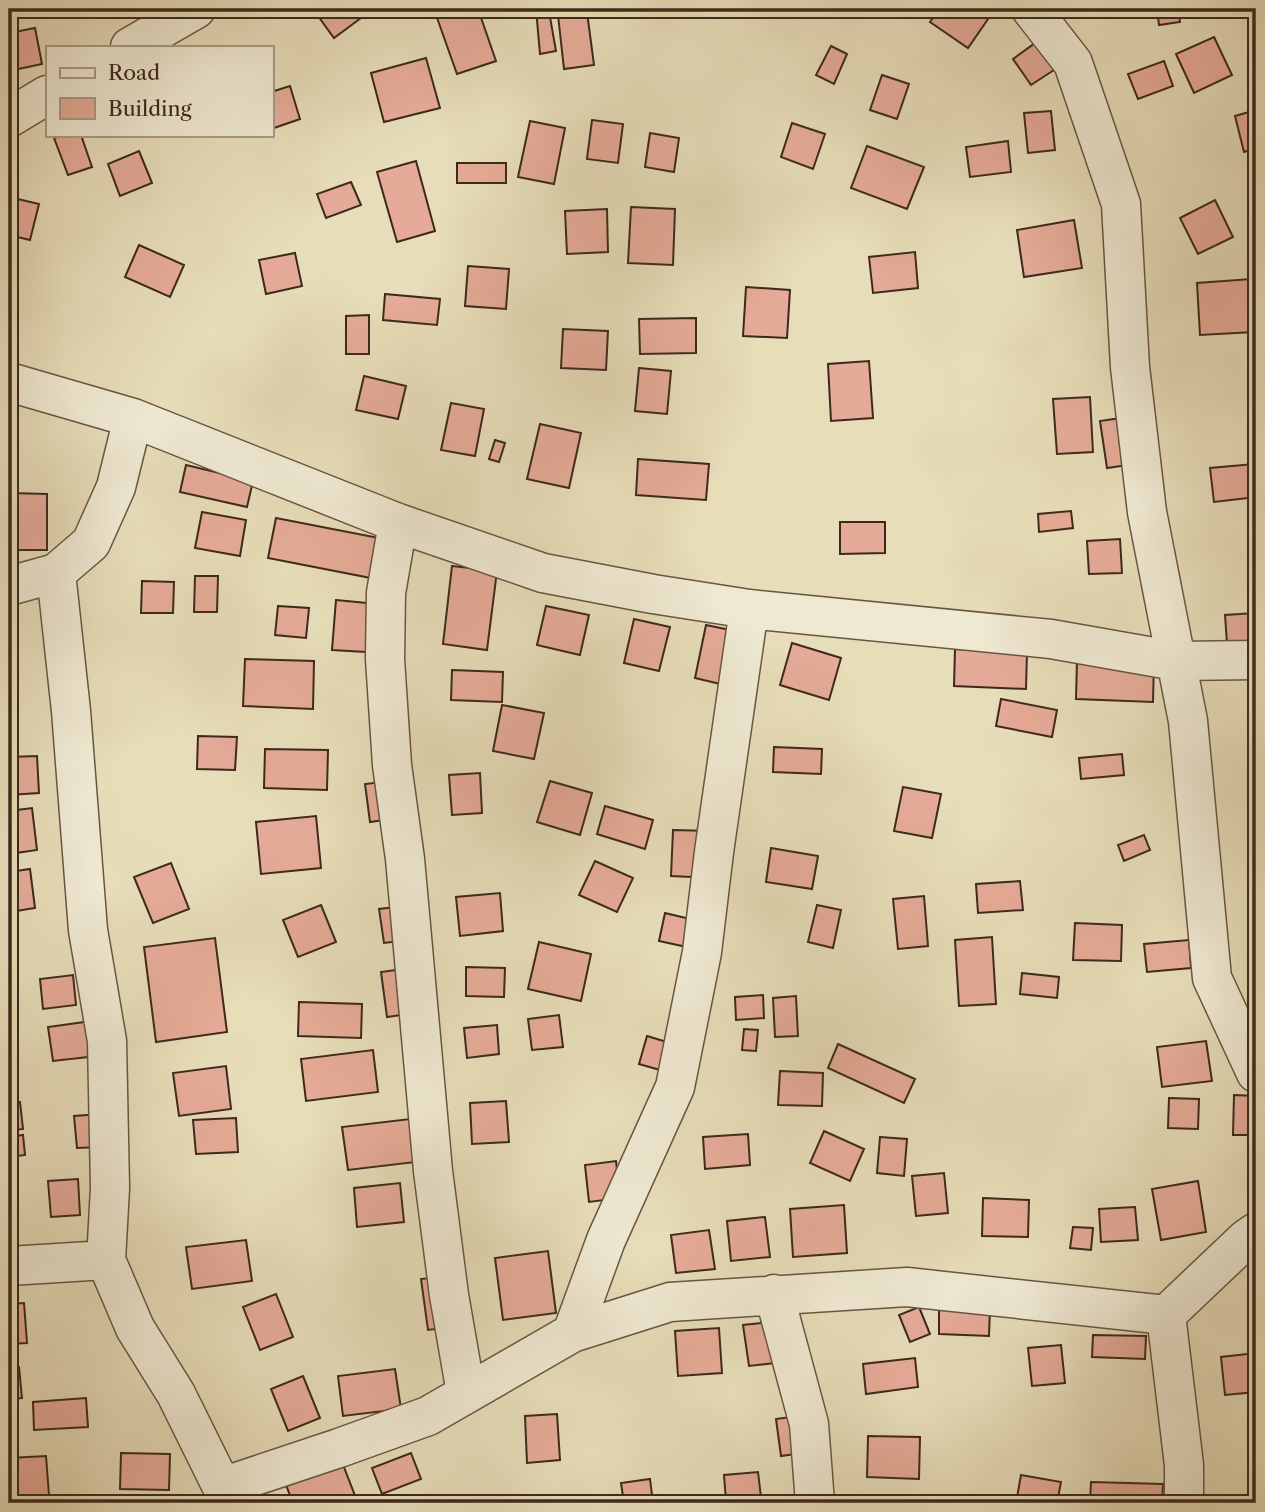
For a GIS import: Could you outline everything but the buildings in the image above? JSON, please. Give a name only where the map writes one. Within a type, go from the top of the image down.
[{"type":"street","points":[[132,46],[196,9]]},
{"type":"street","points":[[1031,9],[1073,63],[1121,204],[1130,367],[1146,499],[1188,721],[1212,978],[1256,1073]]},
{"type":"street","points":[[9,118],[46,96]]},
{"type":"street","points":[[9,382],[133,418],[398,523],[543,573],[749,609],[1051,639],[1176,661],[1256,660]]},
{"type":"street","points":[[9,586],[56,573],[91,543],[116,486],[133,418]]},
{"type":"street","points":[[398,523],[386,593],[385,659],[392,765],[405,859],[433,1171],[449,1296],[466,1393]]},
{"type":"street","points":[[56,573],[71,711],[88,930],[107,1041],[110,1188],[106,1261],[135,1328],[176,1394],[224,1495],[339,1448],[428,1416],[572,1333],[670,1301],[907,1287],[1166,1315]]},
{"type":"street","points":[[572,1333],[606,1240],[675,1087],[702,953],[715,839],[749,609]]},
{"type":"street","points":[[1166,1315],[1245,1239],[1256,1232]]},
{"type":"street","points":[[9,1266],[106,1261]]},
{"type":"street","points":[[774,1294],[809,1424],[816,1503]]},
{"type":"street","points":[[1166,1315],[1184,1465],[1184,1503]]}]
